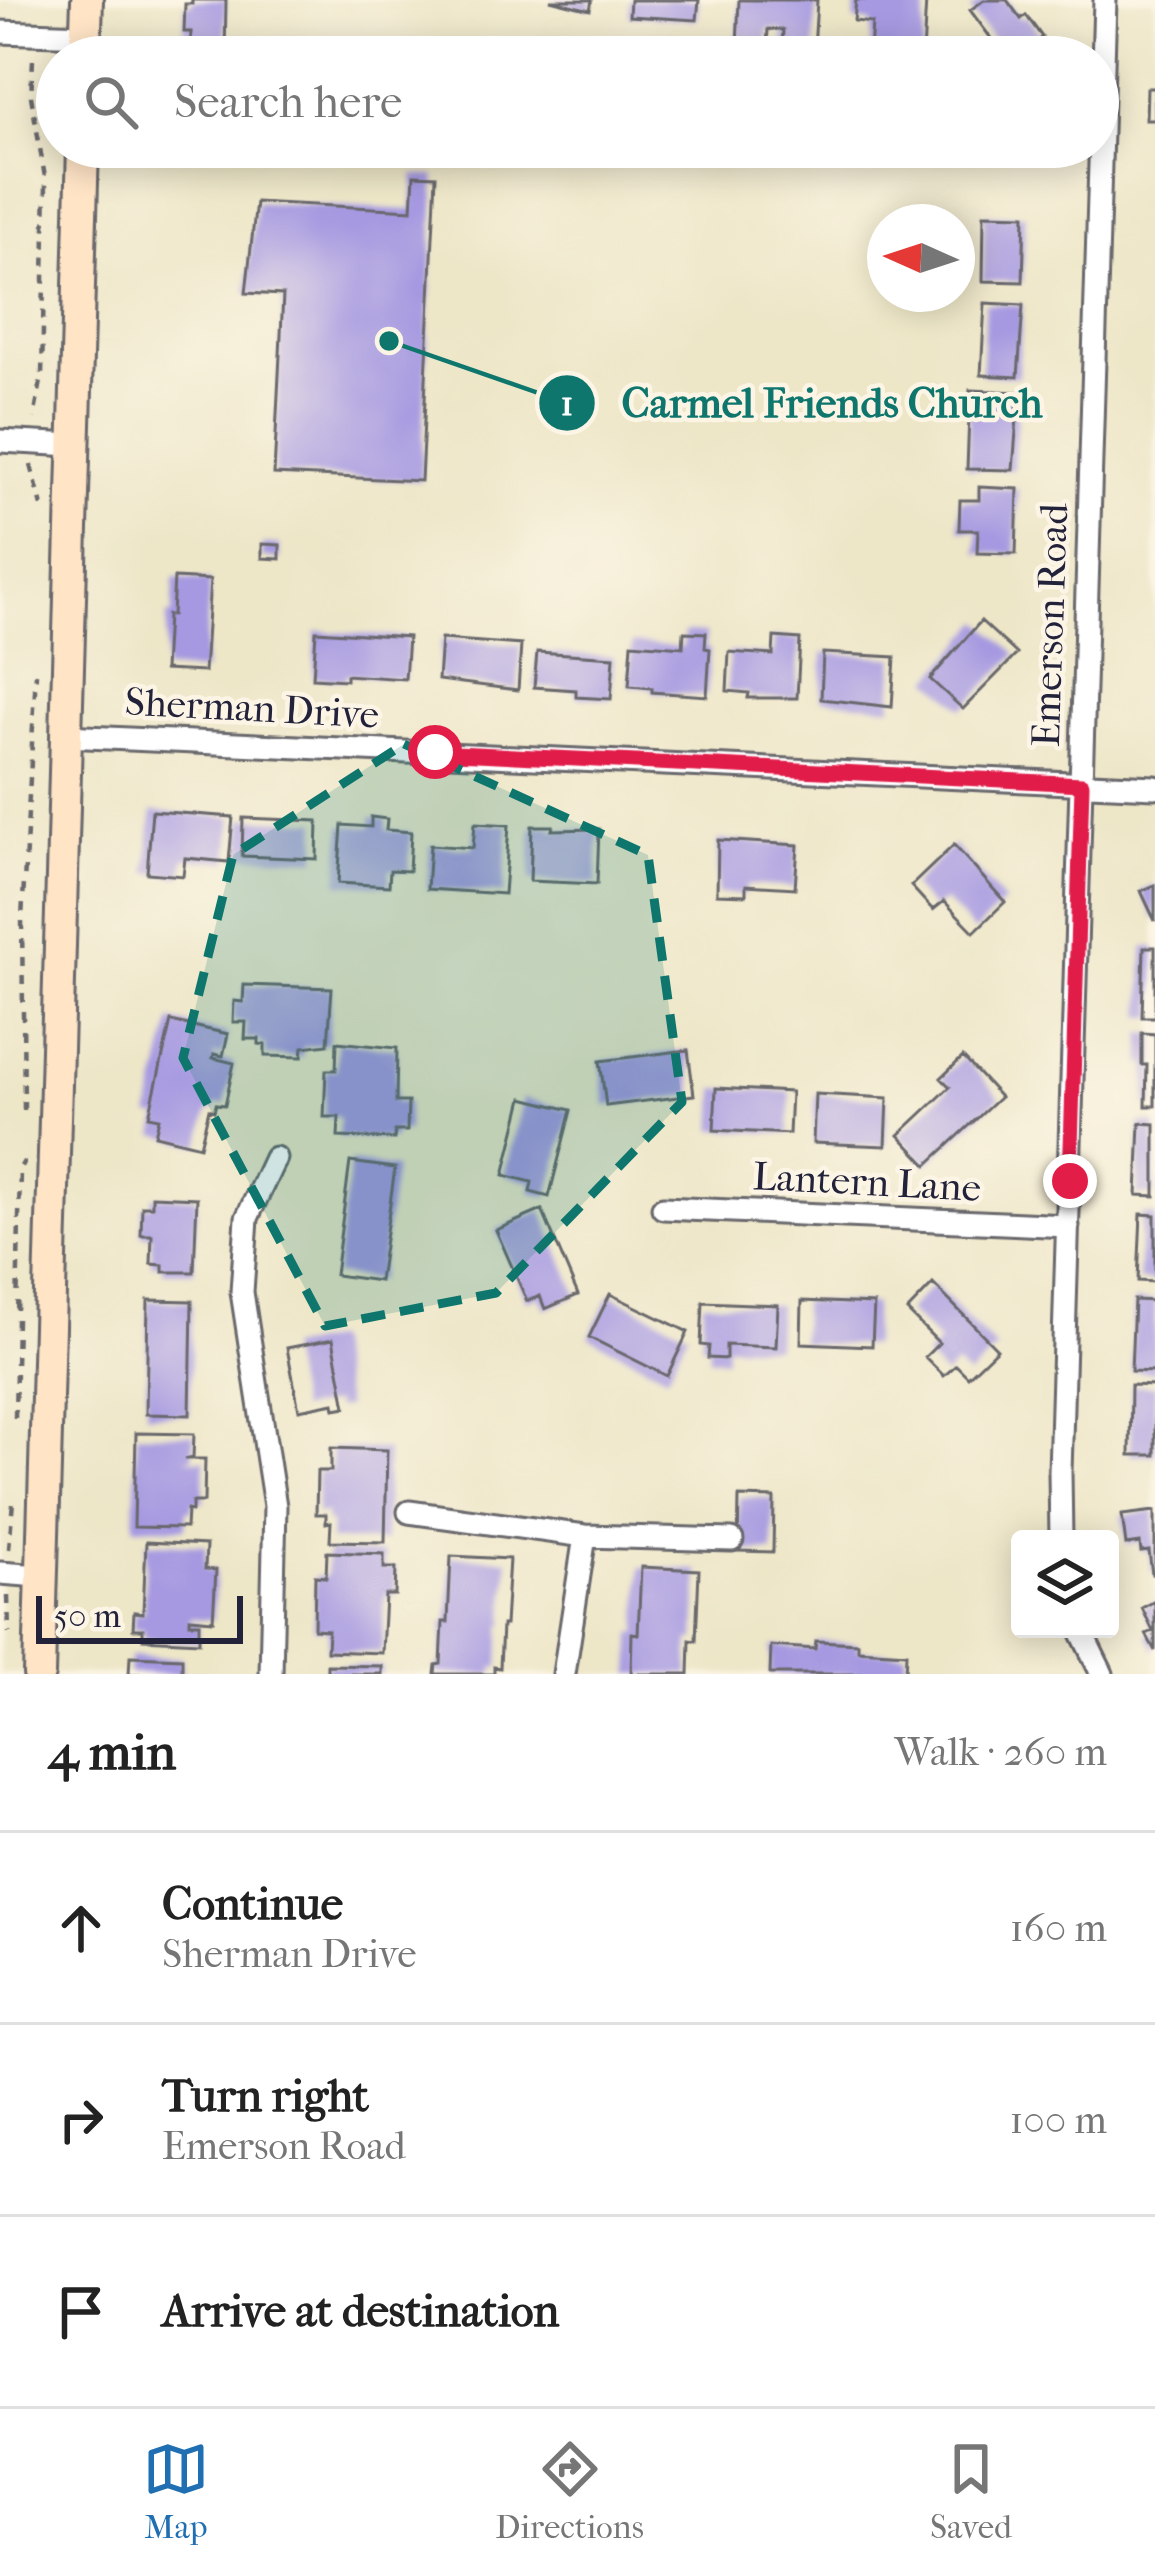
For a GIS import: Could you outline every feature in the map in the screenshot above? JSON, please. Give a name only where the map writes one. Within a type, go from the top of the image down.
[{"type":"main road","points":[[86,36],[87,0]]},
{"type":"main road","points":[[40,1674],[82,168]]},
{"type":"street","name":"Emerson Road","points":[[1104,36],[1105,0]]},
{"type":"street","points":[[0,32],[46,36]]},
{"type":"street","name":"Emerson Road","points":[[1061,1530],[1100,168]]},
{"type":"street","points":[[0,441],[74,445]]},
{"type":"street","name":"Sherman Drive","points":[[64,736],[1155,787]]},
{"type":"street","points":[[272,1674],[275,1506],[242,1292],[248,1218],[275,1158]]},
{"type":"street","name":"Lantern Lane","points":[[663,1208],[1068,1226]]},
{"type":"street","points":[[409,1512],[585,1536],[732,1540]]},
{"type":"street","points":[[564,1674],[585,1536]]},
{"type":"street","points":[[4,1573],[40,1576]]},
{"type":"street","points":[[1085,1638],[1102,1674]]},
{"type":"path","points":[[34,33],[31,96],[36,125]]},
{"type":"path","points":[[43,168],[42,376],[30,442],[32,471],[45,515]]},
{"type":"path","points":[[29,1125],[22,1106],[22,918],[37,657]]},
{"type":"path","points":[[16,1435],[20,1168],[29,1154]]},
{"type":"path","points":[[9,1634],[4,1573],[15,1493]]},
{"type":"highlighted area","points":[[404,744],[648,855],[682,1102],[496,1293],[325,1326],[183,1058],[233,855]]},
{"type":"building","points":[[192,0],[226,0],[225,36],[184,32],[185,4]]},
{"type":"building","points":[[550,0],[592,0],[590,10]]},
{"type":"building","points":[[630,0],[699,0],[697,20],[629,16]]},
{"type":"building","points":[[739,0],[817,0],[815,36],[783,36],[783,30],[768,29],[768,36],[737,36]]},
{"type":"building","points":[[856,0],[926,0],[924,36],[871,36],[872,23],[854,21]]},
{"type":"building","points":[[984,0],[1007,0],[1041,36],[989,36],[970,10]]},
{"type":"building","points":[[1147,88],[1155,88],[1155,120],[1146,120]]},
{"type":"building","points":[[414,175],[436,176],[421,481],[274,474],[283,295],[246,293],[256,202],[412,210]]},
{"type":"building","points":[[984,214],[1025,215],[1023,282],[983,281]]},
{"type":"building","points":[[985,303],[1023,305],[1018,377],[981,375]]},
{"type":"building","points":[[970,390],[1019,392],[1013,470],[967,469]]},
{"type":"building","points":[[979,487],[1018,489],[1016,554],[977,553],[978,530],[959,530],[960,500],[979,500]]},
{"type":"building","points":[[262,544],[280,545],[280,559],[262,558]]},
{"type":"building","points":[[174,578],[210,580],[204,672],[164,670]]},
{"type":"building","points":[[981,621],[1017,654],[963,709],[930,679]]},
{"type":"building","points":[[316,631],[408,637],[405,679],[313,678]]},
{"type":"building","points":[[684,632],[706,633],[705,648],[710,649],[707,696],[629,686],[632,643],[683,647]]},
{"type":"building","points":[[774,637],[800,639],[797,698],[748,698],[749,693],[727,691],[729,652],[773,655]]},
{"type":"building","points":[[441,639],[521,645],[518,690],[438,680]]},
{"type":"building","points":[[537,652],[614,657],[611,699],[534,687]]},
{"type":"building","points":[[823,653],[895,657],[892,707],[821,699]]},
{"type":"building","points":[[152,811],[233,817],[229,862],[185,858],[183,876],[147,873]]},
{"type":"building","points":[[371,817],[387,819],[386,830],[411,832],[409,871],[390,870],[389,886],[338,883],[342,825],[371,827]]},
{"type":"building","points":[[243,818],[318,821],[317,859],[242,856]]},
{"type":"building","points":[[475,823],[509,825],[504,894],[427,889],[430,845],[473,848]]},
{"type":"building","points":[[532,826],[599,829],[597,884],[530,881]]},
{"type":"building","points":[[718,840],[798,845],[795,888],[746,885],[746,895],[717,894]]},
{"type":"building","points":[[954,845],[1005,902],[974,932],[944,901],[933,910],[911,886]]},
{"type":"building","points":[[1155,885],[1155,921],[1141,891]]},
{"type":"building","points":[[1144,947],[1155,947],[1155,1017],[1142,1017]]},
{"type":"building","points":[[244,985],[332,988],[328,1044],[303,1047],[302,1057],[265,1056],[265,1045],[259,1039],[245,1039],[246,1022],[233,1022],[234,1001],[243,1002]]},
{"type":"building","points":[[171,1021],[228,1034],[223,1056],[214,1054],[213,1058],[234,1063],[225,1105],[209,1109],[200,1146],[155,1135],[159,1118],[149,1116]]},
{"type":"building","points":[[1142,1033],[1155,1034],[1155,1106],[1146,1106]]},
{"type":"building","points":[[337,1042],[397,1048],[396,1102],[408,1102],[407,1131],[395,1131],[394,1139],[338,1137],[339,1117],[324,1117],[326,1070],[336,1070]]},
{"type":"building","points":[[688,1050],[694,1095],[606,1106],[600,1061]]},
{"type":"building","points":[[963,1057],[1000,1097],[927,1165],[899,1135],[950,1087],[941,1078]]},
{"type":"building","points":[[716,1088],[791,1092],[789,1134],[714,1130]]},
{"type":"building","points":[[815,1094],[888,1098],[886,1146],[813,1143]]},
{"type":"building","points":[[523,1098],[571,1110],[549,1197],[530,1192],[532,1182],[504,1175]]},
{"type":"building","points":[[1140,1123],[1155,1124],[1155,1196],[1137,1195]]},
{"type":"building","points":[[350,1162],[395,1168],[379,1281],[335,1275]]},
{"type":"building","points":[[152,1196],[197,1198],[194,1272],[163,1272],[163,1265],[151,1264],[152,1235],[141,1235],[142,1206],[152,1206]]},
{"type":"building","points":[[542,1210],[578,1295],[545,1309],[540,1296],[527,1301],[496,1230]]},
{"type":"building","points":[[1141,1214],[1155,1215],[1155,1282],[1138,1281]]},
{"type":"building","points":[[933,1284],[997,1349],[968,1377],[956,1365],[944,1376],[925,1357],[939,1343],[907,1311]]},
{"type":"building","points":[[610,1294],[688,1332],[667,1376],[589,1337]]},
{"type":"building","points":[[148,1300],[192,1301],[190,1415],[146,1414]]},
{"type":"building","points":[[1134,1300],[1155,1301],[1155,1372],[1131,1371]]},
{"type":"building","points":[[802,1301],[874,1304],[872,1346],[801,1343]]},
{"type":"building","points":[[703,1302],[778,1305],[776,1347],[726,1345],[726,1359],[708,1358],[709,1346],[701,1345]]},
{"type":"building","points":[[333,1339],[346,1407],[335,1409],[334,1403],[299,1410],[287,1348]]},
{"type":"building","points":[[1131,1385],[1155,1386],[1155,1455],[1130,1455]]},
{"type":"building","points":[[136,1433],[194,1434],[193,1457],[185,1459],[205,1459],[204,1502],[192,1502],[186,1528],[134,1527]]},
{"type":"building","points":[[331,1448],[387,1450],[385,1542],[330,1541],[331,1522],[326,1523],[326,1514],[316,1514],[317,1471],[331,1471]]},
{"type":"building","points":[[739,1497],[774,1498],[773,1552],[738,1551]]},
{"type":"building","points":[[1155,1511],[1152,1574],[1149,1551],[1141,1552],[1140,1543],[1126,1545],[1122,1515]]},
{"type":"building","points":[[146,1542],[206,1545],[205,1569],[216,1570],[213,1620],[190,1618],[190,1623],[199,1623],[199,1642],[143,1639],[143,1629],[133,1629],[134,1612],[143,1613]]},
{"type":"building","points":[[327,1552],[384,1554],[384,1568],[396,1568],[395,1595],[385,1595],[382,1653],[327,1651],[328,1630],[314,1629],[315,1576],[326,1577]]},
{"type":"building","points":[[451,1556],[509,1559],[500,1668],[494,1667],[494,1674],[435,1674],[436,1665],[441,1664],[443,1622],[448,1622]]},
{"type":"building","points":[[641,1567],[699,1570],[696,1641],[690,1640],[689,1674],[631,1674]]},
{"type":"building","points":[[1155,1601],[1155,1651],[1146,1634],[1153,1631],[1142,1608]]},
{"type":"building","points":[[816,1641],[906,1653],[905,1674],[770,1674],[771,1646],[815,1649]]},
{"type":"building","points":[[130,1656],[182,1658],[182,1674],[129,1674]]},
{"type":"building","points":[[327,1665],[382,1666],[382,1674],[327,1674]]},
{"type":"place","name":"Carmel Friends Church","points":[[389,341]]},
{"type":"route","points":[[435,752],[1082,784],[1070,1181]]}]
